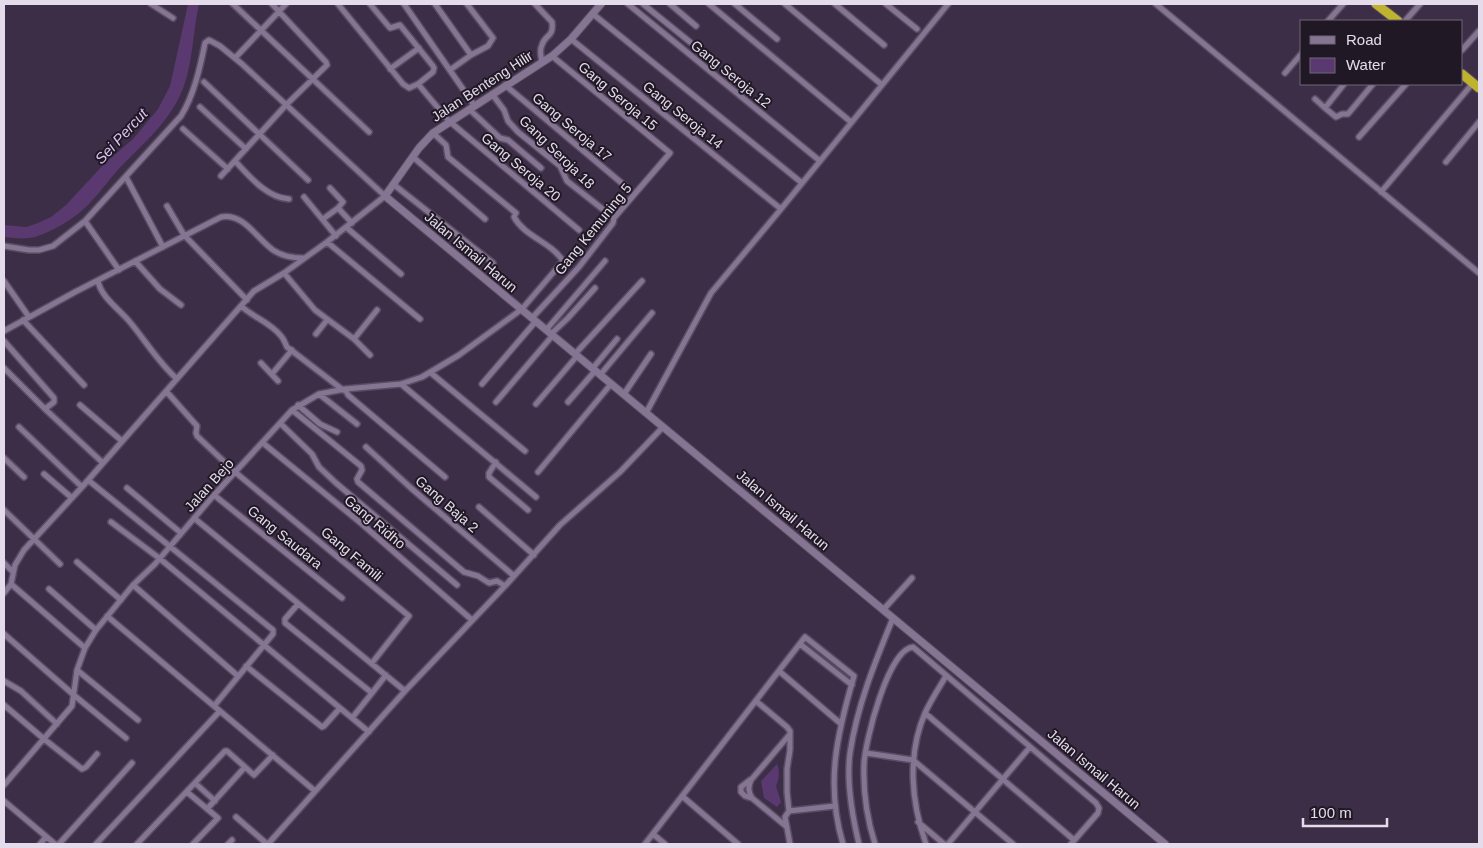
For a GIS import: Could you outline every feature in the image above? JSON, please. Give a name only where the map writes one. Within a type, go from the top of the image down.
[{"type":"highway","points":[[1376,4],[1395,20]]},
{"type":"highway","points":[[1463,75],[1476,85]]},
{"type":"street","points":[[150,4],[174,18]]},
{"type":"street","points":[[233,4],[369,132]]},
{"type":"street","points":[[221,176],[312,78],[326,67],[326,62],[272,4]]},
{"type":"street","points":[[235,58],[286,4]]},
{"type":"street","points":[[338,4],[390,69],[406,87],[412,88],[432,72],[434,68],[400,25],[390,28],[370,4]]},
{"type":"street","points":[[404,4],[450,70],[472,107],[500,138],[508,140],[541,168]]},
{"type":"street","points":[[435,4],[471,55]]},
{"type":"street","points":[[450,70],[488,46],[493,38],[467,4]]},
{"type":"street","points":[[535,4],[552,22],[550,35],[542,44],[540,51],[542,62]]},
{"type":"street","name":"Jalan Benteng Hilir","points":[[385,196],[433,133],[552,56],[571,39],[601,4]]},
{"type":"street","name":"Gang Seroja 12","points":[[628,4],[820,161]]},
{"type":"street","points":[[643,4],[690,42]]},
{"type":"street","points":[[670,4],[696,26]]},
{"type":"street","points":[[709,4],[851,122]]},
{"type":"street","points":[[734,4],[777,39]]},
{"type":"street","points":[[785,4],[881,84]]},
{"type":"street","points":[[835,4],[884,45]]},
{"type":"street","points":[[886,4],[917,29]]},
{"type":"street","points":[[646,413],[707,299],[948,4]]},
{"type":"street","points":[[1156,4],[1479,273]]},
{"type":"street","points":[[1329,20],[1343,4]]},
{"type":"street","points":[[1406,20],[1420,4]]},
{"type":"street","points":[[593,14],[802,183]]},
{"type":"street","points":[[1463,49],[1479,31]]},
{"type":"street","name":"Gang Seroja 14","points":[[571,39],[781,210]]},
{"type":"street","points":[[4,246],[29,250],[39,250],[53,246],[85,221],[175,123],[188,105],[206,41],[212,41],[235,58],[385,196],[328,242],[284,273],[259,287],[82,487],[34,538],[19,557],[11,584],[4,593]]},
{"type":"street","points":[[390,69],[419,48]]},
{"type":"street","points":[[1285,73],[1300,55]]},
{"type":"street","name":"Gang Seroja 15","points":[[552,56],[670,153]]},
{"type":"street","points":[[204,82],[308,180]]},
{"type":"street","name":"Gang Seroja 20","points":[[418,84],[449,121],[579,230]]},
{"type":"street","name":"Gang Seroja 17","points":[[505,85],[624,186]]},
{"type":"street","points":[[1324,108],[1343,85]]},
{"type":"street","points":[[1315,99],[1336,118],[1342,114],[1348,114],[1372,85]]},
{"type":"street","points":[[1359,137],[1405,85]]},
{"type":"street","points":[[1381,192],[1476,85]]},
{"type":"street","name":"Gang Seroja 18","points":[[492,94],[504,110],[508,121],[518,132],[560,166],[567,180],[614,218]]},
{"type":"street","points":[[200,107],[246,149]]},
{"type":"street","points":[[1446,162],[1479,122]]},
{"type":"street","points":[[183,129],[228,169]]},
{"type":"street","name":"Jalan Bejo","points":[[4,785],[70,709],[75,696],[77,670],[85,648],[96,630],[133,585],[170,546],[214,494],[292,410],[319,394],[344,389],[401,384],[422,377],[465,351],[522,309],[563,261],[549,247],[518,224],[514,217],[516,212],[448,156],[446,145],[433,133]]},
{"type":"street","name":"Gang Kemuning 5","points":[[482,384],[578,267],[612,224],[614,218],[670,153]]},
{"type":"street","points":[[413,157],[485,218]]},
{"type":"street","points":[[235,161],[254,181],[272,194],[278,198],[289,198]]},
{"type":"street","points":[[126,177],[164,247]]},
{"type":"street","points":[[393,184],[493,263]]},
{"type":"street","points":[[323,219],[343,202],[330,188]]},
{"type":"street","name":"Jalan Ismail Harun","points":[[385,196],[1165,844]]},
{"type":"street","points":[[304,197],[336,236]]},
{"type":"street","points":[[168,206],[184,235],[247,300]]},
{"type":"street","points":[[338,208],[352,223]]},
{"type":"street","points":[[4,329],[213,220],[228,216],[238,219],[274,250],[290,257],[304,258]]},
{"type":"street","points":[[85,221],[119,270]]},
{"type":"street","points":[[347,228],[401,274]]},
{"type":"street","points":[[328,242],[420,319]]},
{"type":"street","points":[[496,402],[605,261]]},
{"type":"street","points":[[135,262],[160,289],[182,305]]},
{"type":"street","points":[[284,273],[315,310],[354,339],[370,355]]},
{"type":"street","points":[[4,281],[29,317]]},
{"type":"street","points":[[98,281],[102,291],[128,319],[157,359],[177,379]]},
{"type":"street","points":[[536,404],[576,355],[642,281]]},
{"type":"street","points":[[550,333],[568,318],[594,288]]},
{"type":"street","points":[[241,306],[275,329],[282,336],[286,347],[344,389],[348,395],[445,477]]},
{"type":"street","points":[[354,339],[377,310]]},
{"type":"street","points":[[568,402],[652,313]]},
{"type":"street","points":[[23,320],[84,385]]},
{"type":"street","points":[[316,334],[327,320]]},
{"type":"street","points":[[596,371],[617,339]]},
{"type":"street","points":[[4,341],[54,398],[54,402],[45,409]]},
{"type":"street","points":[[272,374],[292,350]]},
{"type":"street","points":[[624,394],[651,354]]},
{"type":"street","points":[[261,363],[278,381]]},
{"type":"street","points":[[4,368],[103,463]]},
{"type":"street","points":[[431,372],[525,451]]},
{"type":"street","points":[[401,384],[536,497]]},
{"type":"street","points":[[538,472],[611,384]]},
{"type":"street","points":[[166,391],[197,426],[196,433],[198,436],[235,472]]},
{"type":"street","points":[[319,394],[357,424]]},
{"type":"street","points":[[80,405],[122,441]]},
{"type":"street","points":[[298,405],[320,424],[337,432]]},
{"type":"street","points":[[292,410],[361,466],[362,470],[357,479],[358,482],[464,572],[478,576],[489,583],[501,584]]},
{"type":"street","points":[[280,423],[312,454],[319,467],[336,483],[457,585]]},
{"type":"street","points":[[19,427],[82,487]]},
{"type":"street","points":[[236,817],[267,844],[472,620],[501,584],[514,576],[569,515],[620,472],[663,427]]},
{"type":"street","name":"Gang Ridho","points":[[263,442],[362,524],[472,620]]},
{"type":"street","name":"Gang Baja 2","points":[[366,447],[514,576]]},
{"type":"street","points":[[4,458],[24,478]]},
{"type":"street","points":[[496,462],[489,473],[489,477],[528,510]]},
{"type":"street","name":"Gang Famili","points":[[235,472],[409,616],[372,663]]},
{"type":"street","points":[[44,474],[72,498]]},
{"type":"street","points":[[88,480],[273,630],[273,634],[214,706]]},
{"type":"street","points":[[127,488],[181,533]]},
{"type":"street","name":"Gang Saudara","points":[[214,494],[342,598]]},
{"type":"street","points":[[479,507],[534,555]]},
{"type":"street","points":[[4,510],[60,564]]},
{"type":"street","points":[[194,518],[405,691]]},
{"type":"street","points":[[112,522],[159,558],[369,732]]},
{"type":"street","points":[[77,562],[121,600]]},
{"type":"street","points":[[4,563],[13,572]]},
{"type":"street","points":[[884,610],[912,578]]},
{"type":"street","points":[[11,584],[85,648]]},
{"type":"street","points":[[133,585],[238,676]]},
{"type":"street","points":[[49,589],[96,630]]},
{"type":"street","points":[[298,604],[287,616],[285,623],[372,693]]},
{"type":"street","points":[[107,616],[315,791]]},
{"type":"street","points":[[859,844],[853,819],[850,755],[856,721],[865,690],[893,618]]},
{"type":"street","points":[[4,634],[126,738]]},
{"type":"street","points":[[645,844],[805,637],[854,676],[840,723],[835,754],[835,806],[843,844]]},
{"type":"street","points":[[800,644],[852,685]]},
{"type":"street","points":[[875,844],[866,802],[864,764],[868,735],[878,702],[891,672],[901,653],[913,647],[1096,803],[1099,808],[1098,813],[1073,842],[925,713]]},
{"type":"street","points":[[246,666],[322,727],[340,708]]},
{"type":"street","points":[[77,670],[138,720]]},
{"type":"street","points":[[779,671],[840,723]]},
{"type":"street","points":[[352,718],[386,675]]},
{"type":"street","points":[[926,844],[918,821],[914,800],[913,760],[925,713],[946,676]]},
{"type":"street","points":[[4,681],[21,691],[58,724]]},
{"type":"street","points":[[756,701],[787,727],[790,734],[787,769],[789,810],[785,817],[790,844]]},
{"type":"street","points":[[4,705],[82,769],[97,754]]},
{"type":"street","points":[[96,844],[219,712]]},
{"type":"street","points":[[787,827],[752,798],[745,796],[741,792],[741,787],[751,780],[790,734]]},
{"type":"street","points":[[918,821],[943,844],[975,812],[1030,747]]},
{"type":"street","points":[[137,844],[226,751],[254,775],[273,755]]},
{"type":"street","points":[[866,753],[913,760],[1013,844]]},
{"type":"street","points":[[4,801],[57,844],[132,763]]},
{"type":"street","points":[[207,808],[245,767]]},
{"type":"street","points":[[195,783],[214,801]]},
{"type":"street","points":[[187,792],[218,818],[193,844]]},
{"type":"street","points":[[682,796],[738,844]]},
{"type":"street","points":[[789,810],[835,806]]},
{"type":"street","points":[[653,834],[665,844]]},
{"type":"street","points":[[40,844],[46,837]]},
{"type":"water","name":"Sei Percut","points":[[188,4],[199,4],[189,66],[184,86],[178,99],[163,122],[88,205],[64,224],[34,237],[4,237],[4,225],[26,227],[51,217],[66,205],[105,163],[133,139],[158,109],[170,86]]},
{"type":"water","points":[[777,764],[779,775],[776,786],[781,802],[777,807],[764,798],[761,781]]}]
